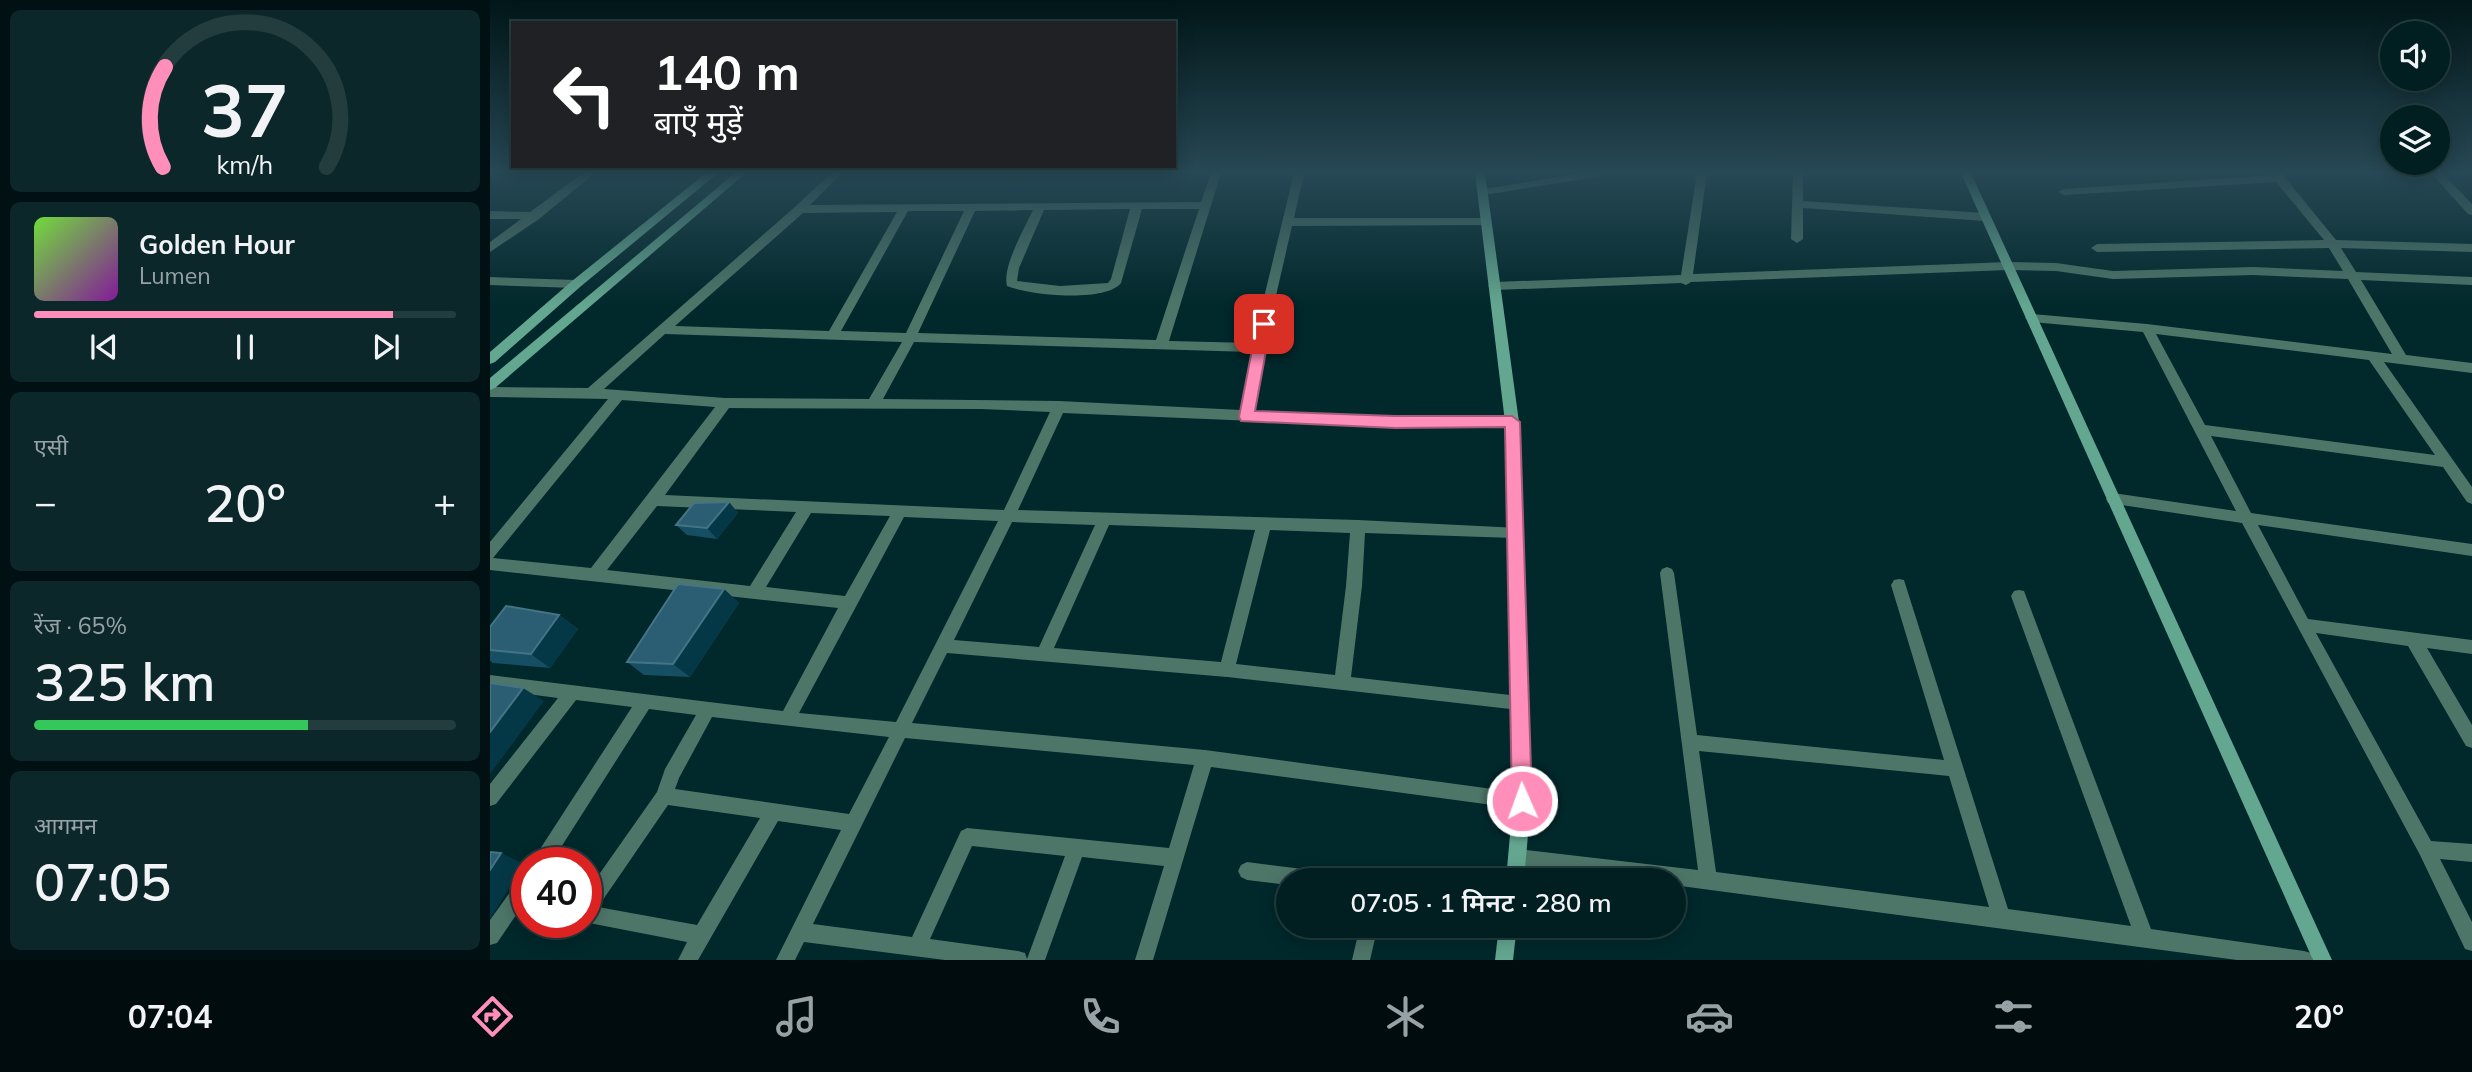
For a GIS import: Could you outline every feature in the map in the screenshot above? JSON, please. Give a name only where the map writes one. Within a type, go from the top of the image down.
[{"type":"street","points":[[490,248],[532,218]]},
{"type":"street","points":[[490,359],[658,218]]},
{"type":"street","points":[[490,385],[688,218]]},
{"type":"street","points":[[591,393],[790,218]]},
{"type":"street","points":[[833,334],[899,218]]},
{"type":"street","points":[[873,404],[911,338],[966,218]]},
{"type":"street","points":[[1035,218],[1013,268],[1011,283],[1023,287],[1094,290],[1112,286],[1117,280],[1134,218]]},
{"type":"street","points":[[1161,345],[1202,218]]},
{"type":"street","points":[[1246,417],[1258,348],[1287,218]]},
{"type":"street","points":[[1487,218],[1512,422],[1522,801],[1517,868]]},
{"type":"street","points":[[1686,281],[1695,218]]},
{"type":"street","points":[[1796,218],[1797,239]]},
{"type":"street","points":[[1985,218],[2323,960]]},
{"type":"street","points":[[2312,218],[2355,276],[2402,359]]},
{"type":"street","points":[[1286,222],[1487,221]]},
{"type":"street","points":[[2097,248],[2333,244],[2472,248]]},
{"type":"street","points":[[1494,286],[1686,281],[2008,266],[2056,267],[2113,275],[2253,271],[2472,281]]},
{"type":"street","points":[[490,281],[576,284]]},
{"type":"street","points":[[2031,317],[2147,328],[2472,368]]},
{"type":"street","points":[[2147,328],[2303,625],[2426,849],[2472,942]]},
{"type":"street","points":[[662,330],[1258,348]]},
{"type":"street","points":[[2372,355],[2472,498]]},
{"type":"street","points":[[490,392],[620,394],[725,403],[1059,406],[1246,417],[1395,422],[1512,422]]},
{"type":"street","points":[[490,553],[620,394]]},
{"type":"street","points":[[595,575],[725,403]]},
{"type":"street","points":[[785,960],[1008,516],[1059,406]]},
{"type":"street","points":[[2201,429],[2446,462]]},
{"type":"street","points":[[2113,499],[2472,550]]},
{"type":"street","points":[[653,500],[1008,516],[1514,532]]},
{"type":"street","points":[[754,593],[807,507]]},
{"type":"street","points":[[787,719],[900,511]]},
{"type":"street","points":[[1044,654],[1105,519]]},
{"type":"street","points":[[1227,670],[1264,524]]},
{"type":"street","points":[[1342,684],[1358,526]]},
{"type":"street","points":[[490,564],[849,603]]},
{"type":"street","points":[[1667,573],[1692,741],[1708,878]]},
{"type":"street","points":[[1899,585],[2001,916]]},
{"type":"street","points":[[2019,596],[2145,938]]},
{"type":"street","points":[[2303,625],[2472,647]]},
{"type":"street","points":[[2413,639],[2472,740]]},
{"type":"street","points":[[942,646],[1227,670],[1519,703]]},
{"type":"street","points":[[490,682],[787,719],[1205,758],[1522,801]]},
{"type":"street","points":[[490,799],[572,692]]},
{"type":"street","points":[[550,847],[645,701]]},
{"type":"street","points":[[602,887],[664,796],[671,775],[707,710]]},
{"type":"street","points":[[1692,741],[1956,769]]},
{"type":"street","points":[[1144,960],[1205,758]]},
{"type":"street","points":[[664,796],[855,823]]},
{"type":"street","points":[[687,960],[773,813]]},
{"type":"street","points":[[917,947],[967,837],[1175,858]]},
{"type":"street","points":[[1036,960],[1076,849]]},
{"type":"street","points":[[2426,849],[2472,853]]},
{"type":"street","points":[[1518,858],[1708,878],[2001,916],[2304,960]]},
{"type":"street","points":[[1247,871],[1276,875]]},
{"type":"street","points":[[490,936],[511,913]]},
{"type":"street","points":[[602,914],[702,935]]},
{"type":"street","points":[[800,932],[1018,960]]},
{"type":"street","points":[[1362,960],[1367,938]]},
{"type":"street","points":[[1504,960],[1507,938]]},
{"type":"building","points":[[729,502],[707,528],[676,525],[694,503]]},
{"type":"building","points":[[678,584],[724,589],[673,664],[627,662]]},
{"type":"building","points":[[506,606],[559,615],[531,654],[490,650],[490,627]]},
{"type":"building","points":[[490,683],[523,688],[490,732]]},
{"type":"building","points":[[490,852],[501,853],[490,870]]},
{"type":"route","points":[[1264,324],[1246,417],[1395,422],[1512,422],[1522,801]]}]
